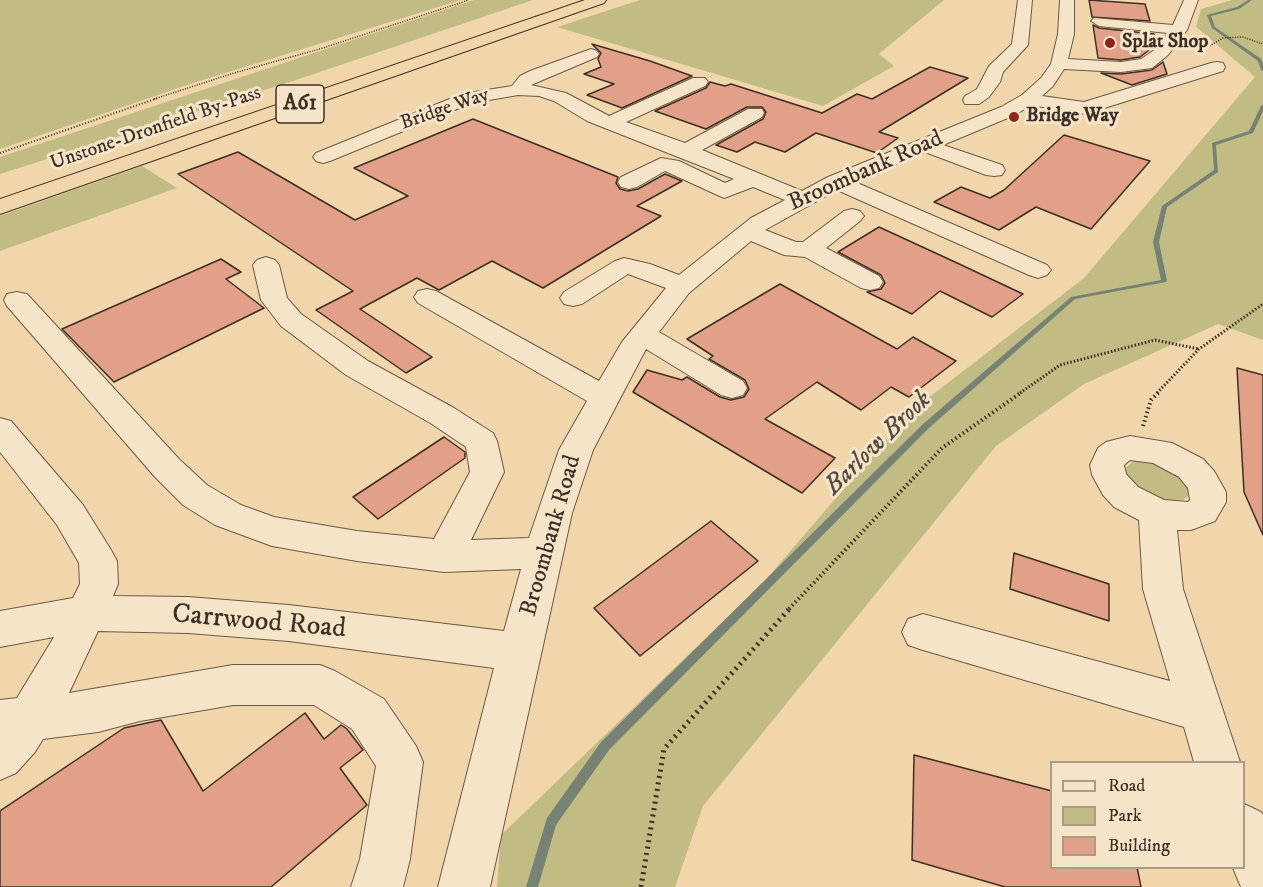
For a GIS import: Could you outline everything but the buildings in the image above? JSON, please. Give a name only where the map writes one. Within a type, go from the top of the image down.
[{"type":"highway","name":"A61","points":[[315,79],[559,0]]},
{"type":"highway","name":"Unstone-Dronfield By-Pass","points":[[0,207],[437,58],[599,0]]},
{"type":"highway","name":"A61","points":[[437,58],[615,0]]},
{"type":"street","points":[[972,100],[983,93],[991,82],[995,69],[1020,45],[1025,0]]},
{"type":"street","name":"Broombank Road","points":[[464,887],[554,513],[576,450],[603,397],[643,334],[682,285],[748,231],[836,182],[1008,111],[1028,99],[1047,82],[1059,64],[1066,34],[1067,0]]},
{"type":"street","points":[[1059,64],[1121,67],[1146,64],[1162,52],[1179,30],[1191,0],[1183,0]]},
{"type":"street","points":[[1098,21],[1179,30]]},
{"type":"street","points":[[518,90],[526,80],[536,75],[591,54]]},
{"type":"street","points":[[1028,99],[1085,108],[1217,67]]},
{"type":"street","points":[[609,123],[699,82]]},
{"type":"street","name":"Bridge Way","points":[[323,157],[468,98],[549,87],[576,108],[609,123],[755,178],[802,199]]},
{"type":"street","points":[[686,151],[755,113]]},
{"type":"street","points":[[635,153],[657,141]]},
{"type":"street","points":[[924,145],[994,170]]},
{"type":"street","points":[[629,182],[661,164],[672,165],[724,191],[755,178]]},
{"type":"street","points":[[836,182],[1038,270]]},
{"type":"street","points":[[809,249],[852,216]]},
{"type":"street","points":[[748,231],[793,250],[809,249],[870,282]]},
{"type":"street","points":[[266,265],[274,300],[291,320],[357,368],[443,416],[481,441],[487,472],[444,556]]},
{"type":"street","points":[[573,298],[624,266],[641,269],[682,285]]},
{"type":"street","points":[[427,297],[603,397]]},
{"type":"street","points":[[17,300],[166,468],[195,495],[228,515],[272,531],[357,546],[444,556],[544,553]]},
{"type":"street","points":[[643,334],[679,358],[732,388]]},
{"type":"street","points":[[0,429],[70,515],[98,561],[99,584],[60,669],[15,720]]},
{"type":"street","points":[[1143,448],[1160,452],[1191,468],[1202,480],[1208,492],[1208,502],[1202,511],[1191,516],[1157,513],[1126,497],[1115,486],[1109,476],[1107,465],[1110,457],[1118,451],[1143,448]]},
{"type":"street","points":[[1157,513],[1163,589],[1216,761]]},
{"type":"street","name":"Carrwood Road","points":[[0,629],[87,613],[188,615],[278,622],[519,652]]},
{"type":"street","points":[[923,632],[1201,711]]},
{"type":"street","points":[[15,720],[98,711],[140,700],[232,685],[320,686],[368,714],[400,762],[385,859],[377,887]]},
{"type":"street","points":[[0,757],[19,736],[15,720]]},
{"type":"street","points":[[1245,833],[1263,878]]},
{"type":"path","points":[[0,153],[76,125],[234,73],[323,48],[469,0]]},
{"type":"path","points":[[1223,38],[1243,37],[1263,44]]},
{"type":"path","points":[[1143,448],[1143,424],[1151,400],[1199,349],[1263,304]]},
{"type":"path","points":[[641,887],[664,749],[752,648],[942,448],[1060,365],[1155,340],[1199,349]]},
{"type":"green space","points":[[0,0],[461,0],[193,83],[0,149]]},
{"type":"green space","points":[[474,0],[533,0],[296,80],[0,174],[0,157]]},
{"type":"green space","points":[[640,0],[944,0],[879,54],[894,66],[823,106],[557,27]]},
{"type":"green space","points":[[1232,0],[1263,0],[1263,340],[1218,324],[1084,384],[996,446],[703,806],[675,887],[497,887],[501,835],[762,584],[910,412],[1084,278],[1255,77],[1196,27],[1201,9]]},
{"type":"green space","points":[[142,166],[177,188],[0,251],[0,216]]},
{"type":"green space","points":[[1134,460],[1153,460],[1182,476],[1189,490],[1188,496],[1183,500],[1167,502],[1146,496],[1126,476],[1125,469]]},
{"type":"waterway","name":"Barlow Brook","points":[[1250,0],[1238,8],[1209,15],[1213,27],[1260,60],[1263,70]]},
{"type":"waterway","name":"Barlow Brook","points":[[532,887],[551,822],[605,746],[926,426],[1073,298],[1164,281],[1156,242],[1165,206],[1216,171],[1214,144],[1251,132],[1263,106]]},
{"type":"place","name":"Splat Shop","points":[[1110,43]]},
{"type":"place","name":"Bridge Way","points":[[1014,117]]}]
